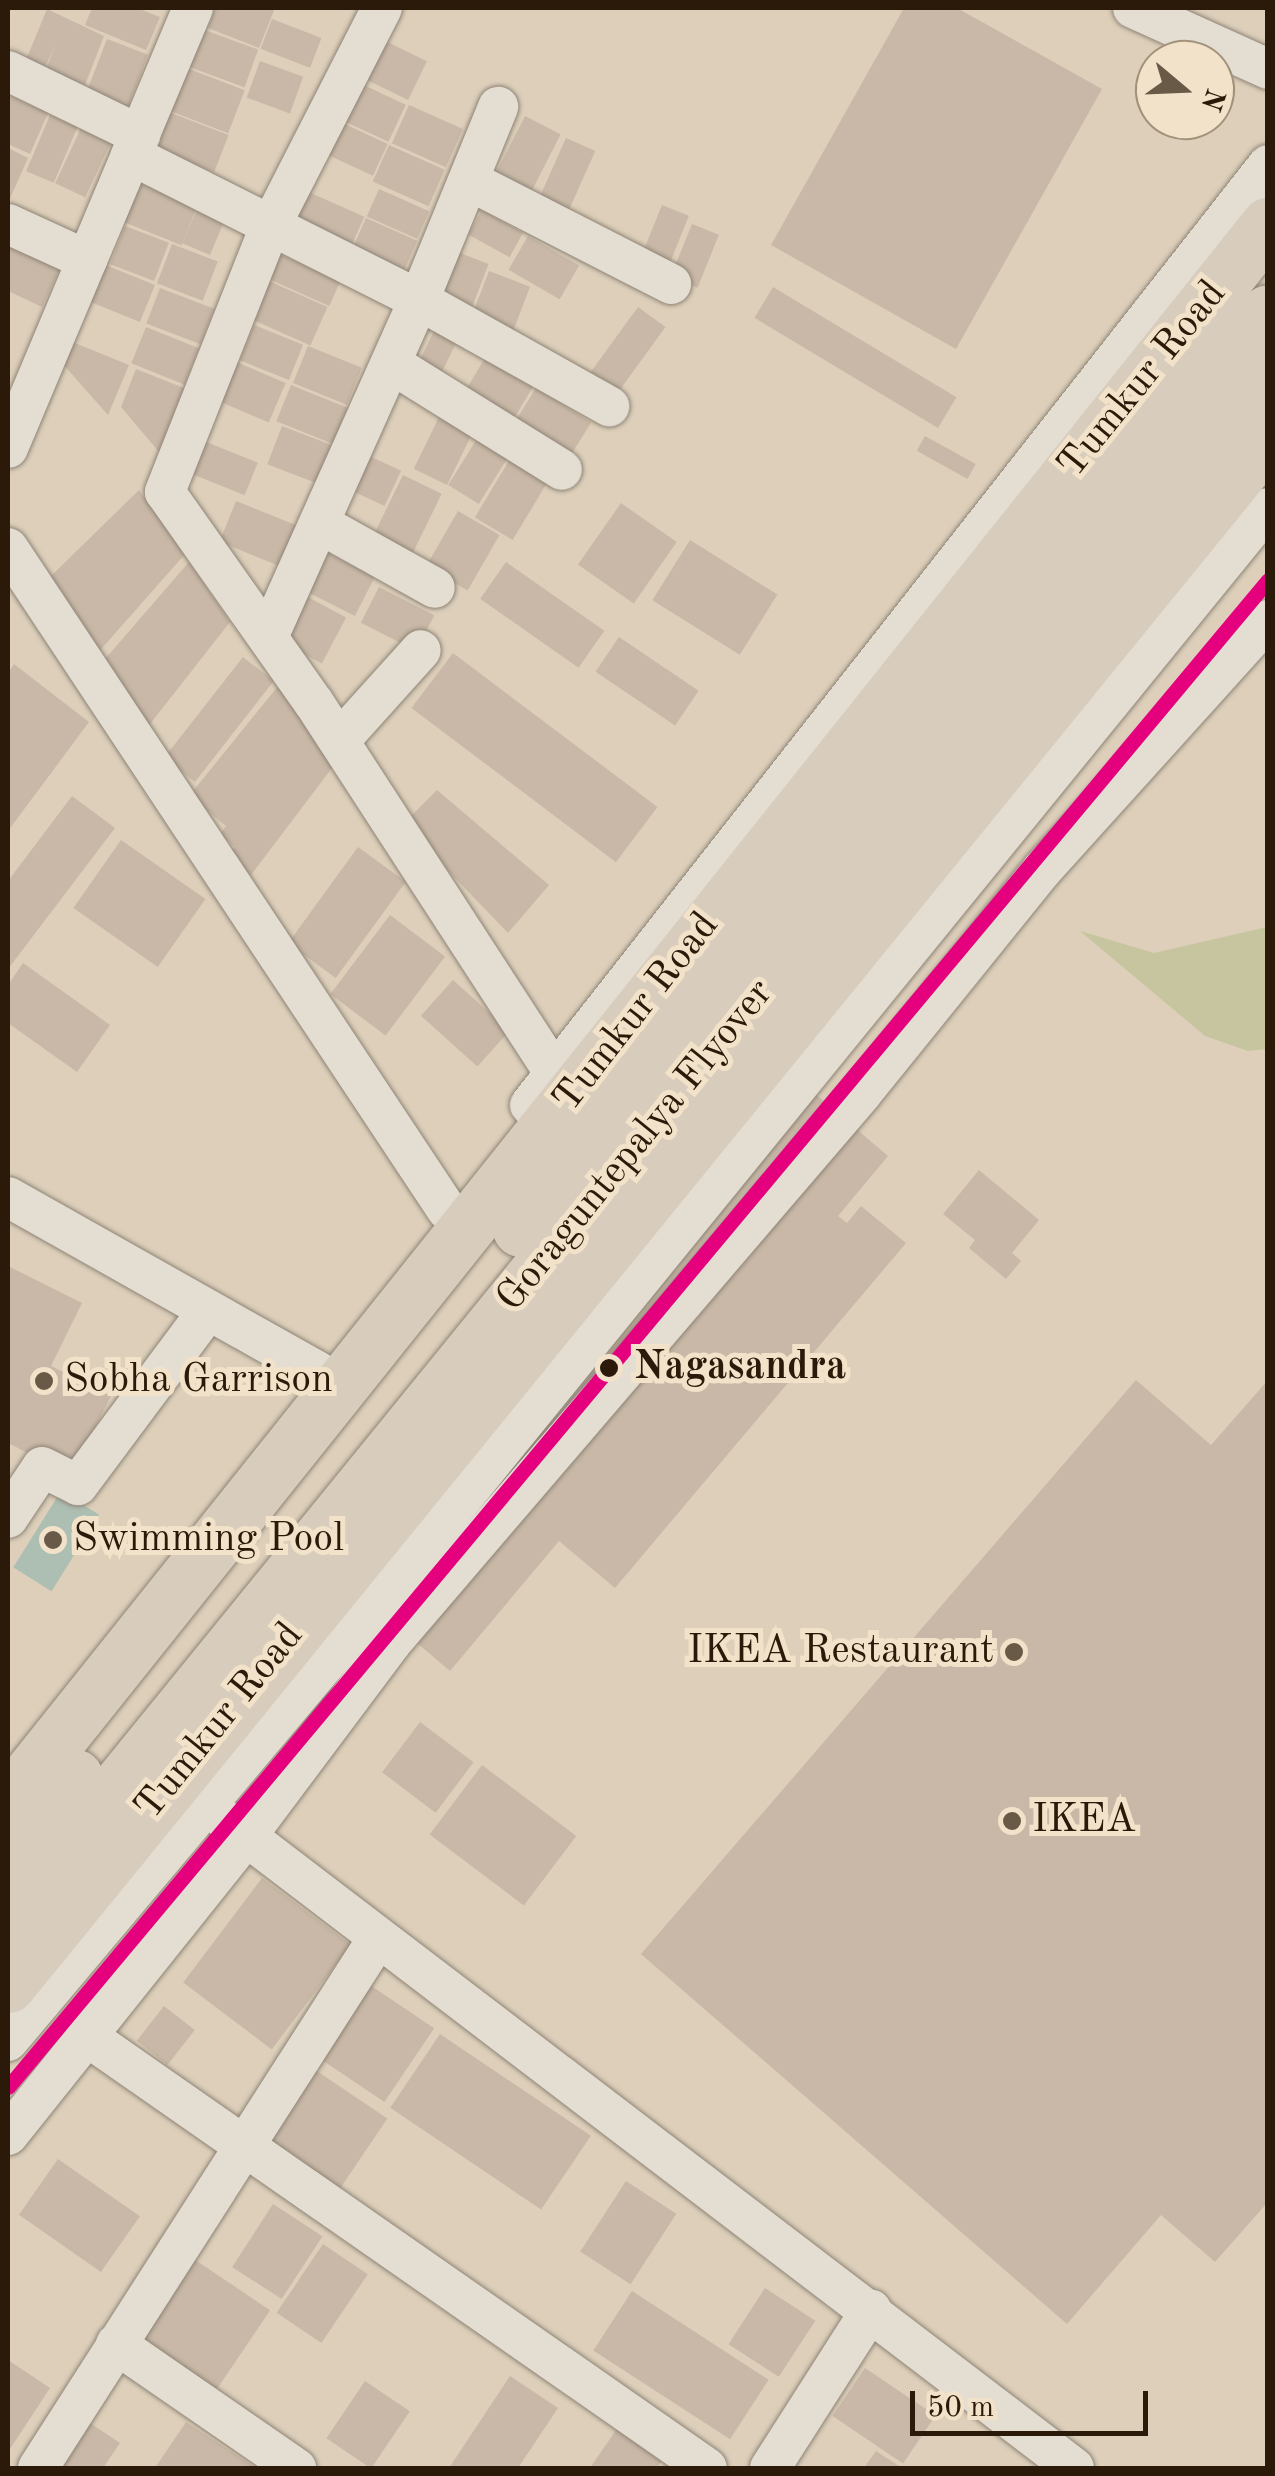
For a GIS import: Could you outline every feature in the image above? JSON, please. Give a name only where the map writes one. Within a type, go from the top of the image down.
[{"type":"highway","name":"Tumkur Road","points":[[8,1802],[1268,225]]},
{"type":"highway","name":"Goraguntepalya Flyover","points":[[8,1860],[1268,312]]},
{"type":"highway","name":"Goraguntepalya Flyover","points":[[8,1922],[1268,373]]},
{"type":"highway","name":"Tumkur Road","points":[[8,1985],[1268,437]]},
{"type":"street","points":[[8,448],[23,363],[87,260],[193,8]]},
{"type":"street","points":[[382,8],[268,229],[165,492],[339,740],[555,1074]]},
{"type":"street","points":[[1134,8],[1268,68]]},
{"type":"street","points":[[8,71],[136,145],[268,229],[418,300],[609,406]]},
{"type":"street","points":[[268,637],[392,364],[498,106]]},
{"type":"street","points":[[8,1761],[555,1074],[1268,165]]},
{"type":"street","points":[[470,181],[670,284]]},
{"type":"street","points":[[8,224],[87,260]]},
{"type":"street","points":[[392,364],[562,470]]},
{"type":"street","points":[[8,2041],[202,1803],[395,1581],[1268,508]]},
{"type":"street","points":[[322,525],[436,588]]},
{"type":"street","points":[[8,548],[447,1210]]},
{"type":"street","points":[[8,2134],[246,1837],[391,1642],[862,1093],[1042,870],[1268,620]]},
{"type":"street","points":[[339,740],[421,650]]},
{"type":"street","points":[[8,1197],[318,1372]]},
{"type":"street","points":[[8,1518],[42,1467],[78,1485],[206,1312]]},
{"type":"street","points":[[202,1803],[1074,2468]]},
{"type":"street","points":[[38,2468],[378,1938]]},
{"type":"street","points":[[88,2038],[706,2468]]},
{"type":"street","points":[[770,2468],[871,2310]]},
{"type":"street","points":[[116,2344],[296,2468]]},
{"type":"shaded area","points":[[1267,927],[1267,1049],[1248,1051],[1205,1036],[1080,931],[1154,953]]},
{"type":"shaded area","name":"Swimming Pool","points":[[61,1491],[99,1515],[51,1591],[13,1567]]},
{"type":"building","points":[[92,8],[137,8],[160,17],[146,50],[85,25]]},
{"type":"building","points":[[215,8],[275,8],[259,48],[208,28]]},
{"type":"building","points":[[904,8],[957,8],[1102,89],[956,349],[771,245]]},
{"type":"building","points":[[47,9],[104,36],[85,85],[46,69],[56,43],[45,68],[26,60]]},
{"type":"building","points":[[272,19],[321,38],[310,68],[261,49]]},
{"type":"building","points":[[199,28],[258,50],[245,87],[185,66]]},
{"type":"building","points":[[373,35],[427,61],[408,100],[354,74]]},
{"type":"building","points":[[107,39],[148,55],[128,107],[87,91]]},
{"type":"building","points":[[260,61],[303,77],[290,113],[247,98]]},
{"type":"building","points":[[184,67],[245,90],[228,133],[168,110]]},
{"type":"building","points":[[355,81],[406,105],[388,142],[338,118]]},
{"type":"building","points":[[8,95],[48,113],[30,154],[8,144]]},
{"type":"building","points":[[409,105],[463,129],[446,167],[392,143]]},
{"type":"building","points":[[166,111],[229,135],[214,172],[152,148]]},
{"type":"building","points":[[50,115],[78,127],[54,183],[26,171]]},
{"type":"building","points":[[525,116],[561,134],[528,197],[493,179]]},
{"type":"building","points":[[336,120],[388,144],[373,176],[321,152]]},
{"type":"building","points":[[81,128],[111,142],[85,197],[55,183]]},
{"type":"building","points":[[566,138],[595,151],[567,214],[538,201]]},
{"type":"building","points":[[389,145],[445,170],[428,206],[373,182]]},
{"type":"building","points":[[8,148],[28,158],[8,203]]},
{"type":"building","points":[[137,182],[197,206],[182,245],[121,221]]},
{"type":"building","points":[[379,189],[429,211],[417,239],[367,216]]},
{"type":"building","points":[[304,190],[364,217],[350,250],[289,223]]},
{"type":"building","points":[[662,205],[689,216],[666,271],[640,261]]},
{"type":"building","points":[[482,210],[523,233],[510,257],[468,234]]},
{"type":"building","points":[[196,211],[224,223],[210,255],[182,243]]},
{"type":"building","points":[[366,218],[417,241],[402,275],[351,253]]},
{"type":"building","points":[[692,224],[719,235],[698,288],[671,277]]},
{"type":"building","points":[[125,226],[169,243],[154,281],[110,264]]},
{"type":"building","points":[[528,236],[579,266],[560,299],[508,270]]},
{"type":"building","points":[[8,242],[61,266],[42,307],[8,291]]},
{"type":"building","points":[[172,244],[218,262],[203,301],[157,283]]},
{"type":"building","points":[[455,251],[489,264],[469,315],[435,302]]},
{"type":"building","points":[[279,254],[340,281],[329,306],[268,279]]},
{"type":"building","points":[[103,264],[155,285],[140,322],[88,301]]},
{"type":"building","points":[[489,271],[530,287],[511,337],[470,321]]},
{"type":"building","points":[[269,281],[327,307],[310,345],[252,319]]},
{"type":"building","points":[[773,287],[956,397],[938,428],[754,318]]},
{"type":"building","points":[[160,288],[214,309],[201,344],[146,323]]},
{"type":"building","points":[[638,307],[666,327],[616,396],[588,376]]},
{"type":"building","points":[[254,325],[303,345],[289,380],[240,360]]},
{"type":"building","points":[[437,325],[459,336],[439,378],[416,367]]},
{"type":"building","points":[[146,327],[199,348],[184,385],[131,363]]},
{"type":"building","points":[[70,341],[129,365],[108,415],[62,363]]},
{"type":"building","points":[[308,346],[362,368],[347,405],[293,383]]},
{"type":"building","points":[[485,358],[533,387],[509,427],[461,398]]},
{"type":"building","points":[[234,361],[286,383],[269,422],[217,401]]},
{"type":"building","points":[[136,369],[184,388],[159,452],[121,407]]},
{"type":"building","points":[[291,385],[348,408],[333,444],[276,421]]},
{"type":"building","points":[[536,388],[591,422],[566,463],[511,429]]},
{"type":"building","points":[[441,413],[474,429],[447,485],[414,469]]},
{"type":"building","points":[[282,426],[333,446],[319,484],[267,464]]},
{"type":"building","points":[[480,434],[511,453],[479,504],[448,485]]},
{"type":"building","points":[[925,436],[976,464],[967,479],[917,451]]},
{"type":"building","points":[[204,441],[258,463],[245,495],[191,473]]},
{"type":"building","points":[[363,453],[401,471],[385,506],[347,488]]},
{"type":"building","points":[[513,454],[551,477],[513,540],[475,517]]},
{"type":"building","points":[[403,475],[442,494],[412,554],[374,535]]},
{"type":"building","points":[[139,490],[185,554],[96,655],[49,578]]},
{"type":"building","points":[[236,501],[298,526],[282,567],[220,542]]},
{"type":"building","points":[[621,503],[677,542],[634,603],[578,564]]},
{"type":"building","points":[[458,511],[500,535],[468,590],[426,566]]},
{"type":"building","points":[[690,540],[777,595],[740,655],[652,600]]},
{"type":"building","points":[[324,551],[375,577],[355,616],[304,590]]},
{"type":"building","points":[[189,562],[230,622],[143,733],[99,666]]},
{"type":"building","points":[[506,562],[604,631],[578,668],[480,599]]},
{"type":"building","points":[[379,587],[434,615],[416,651],[361,623]]},
{"type":"building","points":[[302,594],[346,617],[322,663],[278,640]]},
{"type":"building","points":[[619,637],[699,691],[675,726],[596,672]]},
{"type":"building","points":[[453,653],[657,807],[616,862],[411,708]]},
{"type":"building","points":[[243,657],[274,681],[195,782],[164,758]]},
{"type":"building","points":[[14,664],[89,722],[8,831],[8,673]]},
{"type":"building","points":[[279,685],[335,764],[251,875],[227,856],[235,847],[220,834],[226,826],[189,796]]},
{"type":"building","points":[[437,790],[549,885],[508,933],[403,824]]},
{"type":"building","points":[[72,796],[115,828],[8,969],[8,881]]},
{"type":"building","points":[[121,840],[205,899],[158,967],[73,908]]},
{"type":"building","points":[[358,847],[406,882],[336,978],[288,943]]},
{"type":"building","points":[[390,915],[445,957],[386,1036],[330,994]]},
{"type":"building","points":[[23,963],[110,1025],[77,1072],[8,1023],[8,985]]},
{"type":"building","points":[[453,980],[509,1031],[477,1067],[421,1016]]},
{"type":"building","points":[[764,1050],[888,1156],[838,1216],[847,1223],[861,1206],[906,1243],[615,1588],[559,1541],[450,1671],[329,1568]]},
{"type":"building","points":[[979,1170],[1039,1220],[1012,1253],[1021,1261],[1006,1279],[969,1248],[975,1240],[943,1214]]},
{"type":"building","name":"Sobha Garrison","points":[[8,1266],[82,1303],[51,1366],[111,1396],[71,1475],[8,1443]]},
{"type":"building","name":"IKEA","points":[[1136,1380],[1211,1445],[1268,1380],[1268,2202],[1215,2262],[1161,2215],[1067,2324],[641,1954]]},
{"type":"building","points":[[420,1722],[474,1762],[436,1813],[382,1772]]},
{"type":"building","points":[[482,1765],[576,1836],[524,1905],[430,1834]]},
{"type":"building","points":[[262,1878],[351,1945],[272,2049],[183,1983]]},
{"type":"building","points":[[367,1983],[434,2028],[384,2102],[317,2057]]},
{"type":"building","points":[[164,2006],[195,2030],[168,2065],[137,2041]]},
{"type":"building","points":[[440,2034],[591,2136],[541,2210],[390,2108]]},
{"type":"building","points":[[311,2067],[387,2118],[335,2196],[258,2145]]},
{"type":"building","points":[[58,2159],[140,2216],[101,2272],[19,2215]]},
{"type":"building","points":[[626,2181],[676,2214],[631,2284],[580,2251]]},
{"type":"building","points":[[273,2204],[322,2236],[282,2299],[232,2267]]},
{"type":"building","points":[[323,2244],[368,2274],[321,2343],[277,2313]]},
{"type":"building","points":[[188,2255],[270,2310],[215,2392],[133,2336]]},
{"type":"building","points":[[765,2288],[815,2321],[779,2377],[729,2344]]},
{"type":"building","points":[[632,2291],[769,2380],[730,2439],[593,2351]]},
{"type":"building","points":[[8,2360],[50,2388],[8,2452]]},
{"type":"building","points":[[865,2368],[935,2416],[903,2464],[833,2416]]},
{"type":"building","points":[[510,2376],[558,2408],[518,2468],[449,2468]]},
{"type":"building","points":[[365,2381],[410,2411],[371,2468],[326,2438]]},
{"type":"building","points":[[81,2417],[120,2443],[103,2468],[47,2468]]},
{"type":"building","points":[[186,2422],[256,2468],[155,2468]]},
{"type":"building","points":[[618,2427],[664,2457],[657,2468],[590,2468]]},
{"type":"building","points":[[876,2451],[902,2468],[864,2468]]},
{"type":"transit line","points":[[8,2087],[1268,580]]},
{"type":"place","name":"Nagasandra","points":[[609,1368]]},
{"type":"place","name":"Sobha Garrison","points":[[44,1381]]},
{"type":"place","name":"Swimming Pool","points":[[53,1540]]},
{"type":"place","name":"IKEA Restaurant","points":[[1014,1652]]},
{"type":"place","name":"IKEA","points":[[1012,1821]]}]
